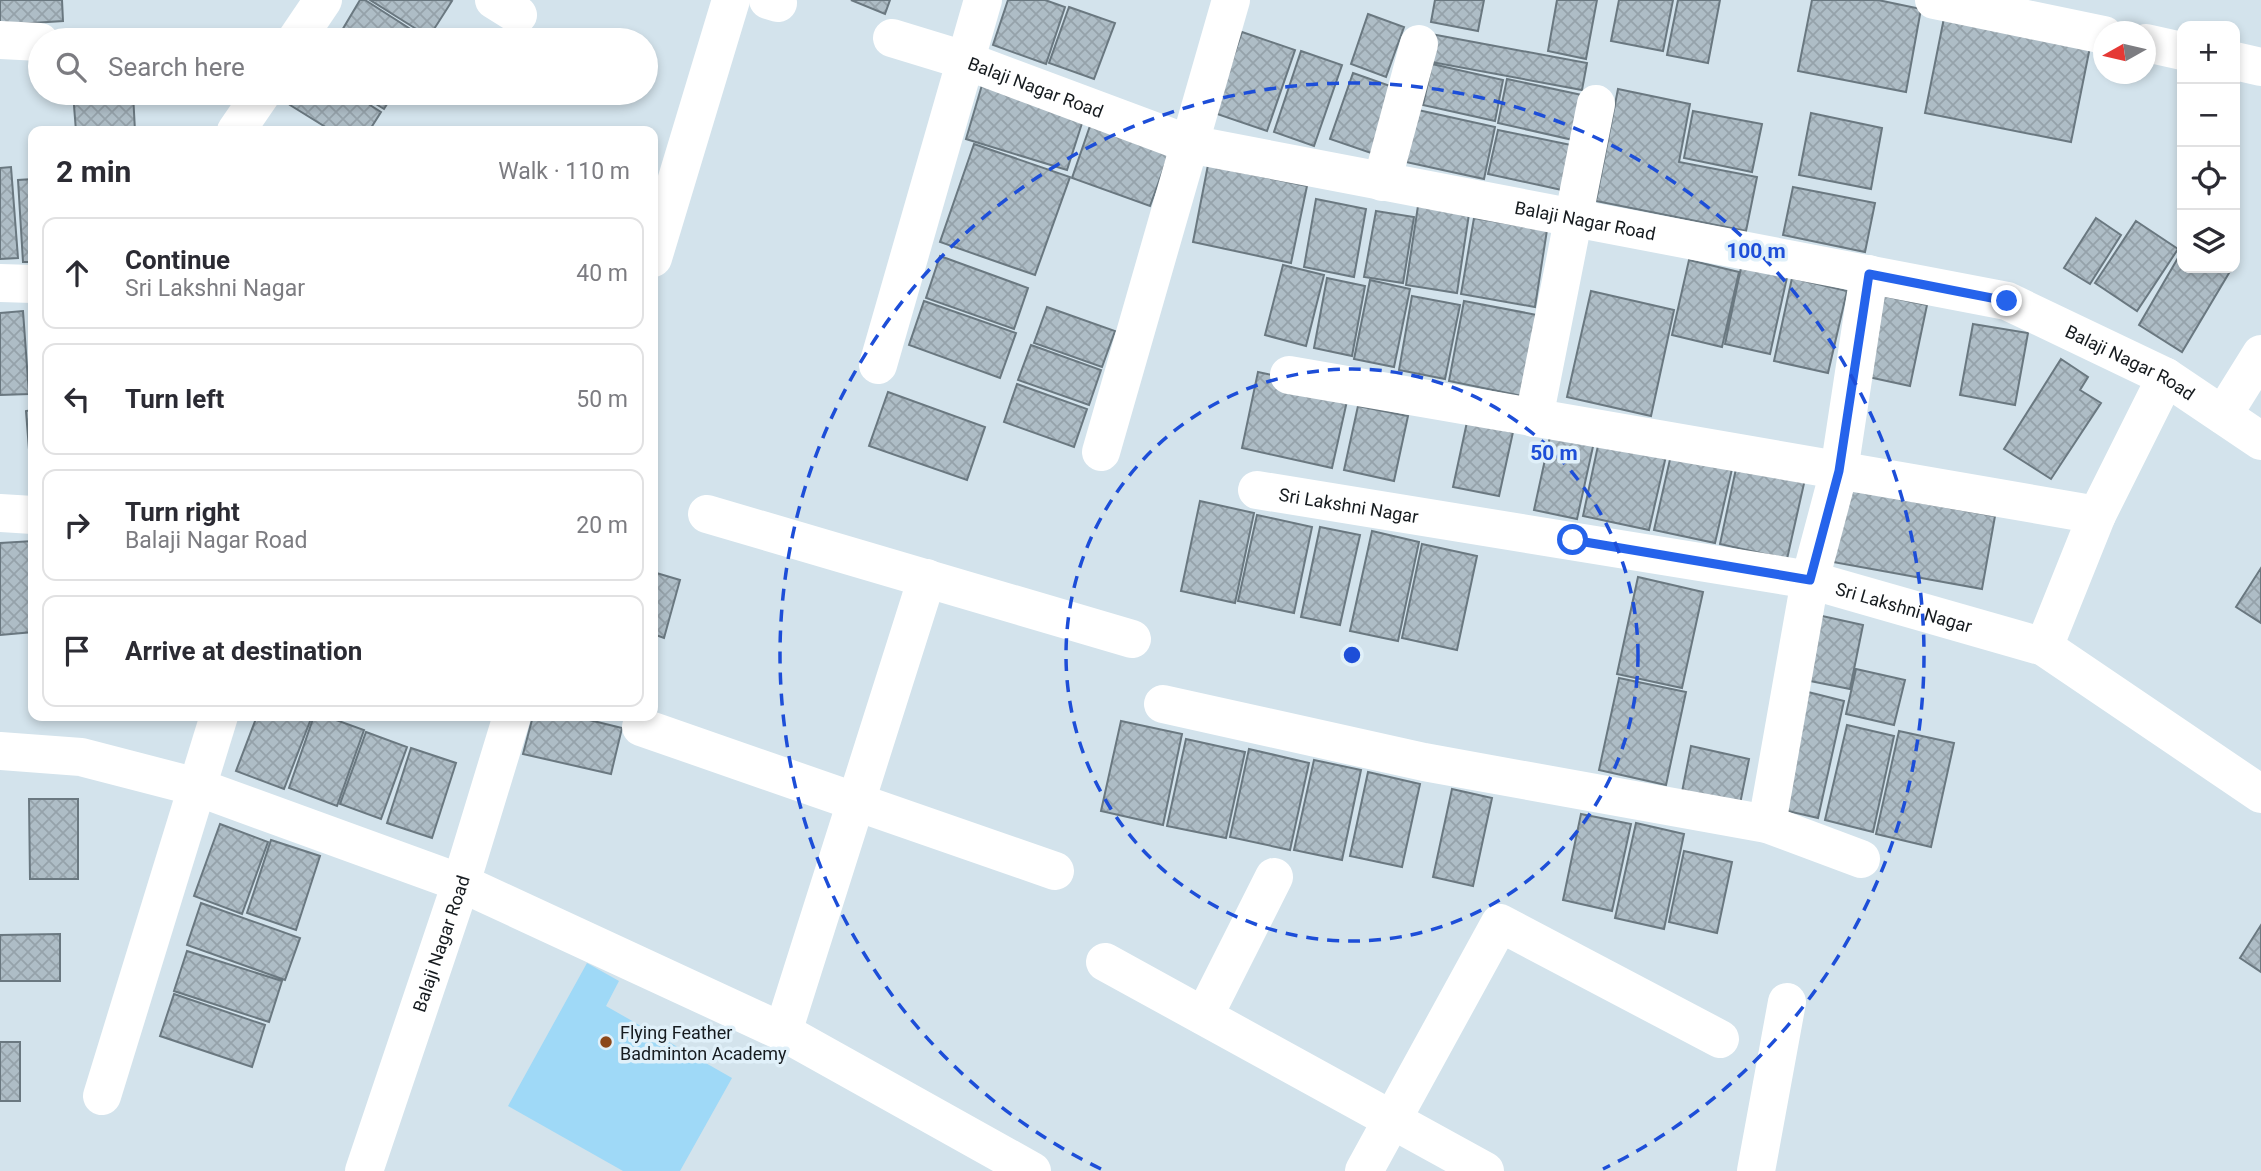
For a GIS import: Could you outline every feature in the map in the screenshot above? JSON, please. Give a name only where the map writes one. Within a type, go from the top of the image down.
[{"type":"street","points":[[304,28],[323,0]]},
{"type":"street","points":[[658,241],[731,0]]},
{"type":"street","points":[[878,365],[983,0]]},
{"type":"street","points":[[1101,452],[1231,0]]},
{"type":"street","points":[[1934,0],[2093,33]]},
{"type":"street","name":"Balaji Nagar Road","points":[[892,38],[964,60],[1189,144],[2007,301],[2166,377],[2261,441]]},
{"type":"street","points":[[0,40],[28,41]]},
{"type":"street","points":[[1382,182],[1419,44]]},
{"type":"street","points":[[2156,45],[2177,50]]},
{"type":"street","points":[[2240,62],[2261,67]]},
{"type":"street","points":[[1534,418],[1596,104]]},
{"type":"street","points":[[1767,824],[1810,580],[1839,471],[1869,274]]},
{"type":"street","points":[[0,283],[28,284]]},
{"type":"street","points":[[2223,415],[2261,354]]},
{"type":"street","points":[[1289,375],[2097,515]]},
{"type":"street","points":[[2044,647],[2097,515],[2166,377]]},
{"type":"street","name":"Sri Lakshni Nagar","points":[[1257,490],[1810,580],[2044,647],[2261,794]]},
{"type":"street","points":[[0,513],[28,515]]},
{"type":"street","points":[[707,514],[1132,639]]},
{"type":"street","points":[[783,1032],[927,579]]},
{"type":"street","points":[[1163,704],[1424,761],[1767,824],[1861,859]]},
{"type":"street","points":[[102,1096],[217,721]]},
{"type":"street","name":"Balaji Nagar Road","points":[[364,1171],[461,883],[510,721]]},
{"type":"street","points":[[641,727],[1055,871]]},
{"type":"street","points":[[0,751],[81,757],[197,787],[461,883],[783,1032],[1032,1171]]},
{"type":"street","points":[[1204,1016],[1274,877]]},
{"type":"street","points":[[1364,1171],[1500,923],[1720,1039]]},
{"type":"street","points":[[1105,962],[1485,1171]]},
{"type":"street","points":[[1756,1171],[1787,1002]]},
{"type":"shaded area","name":"Flying Feather Badminton Academy","points":[[587,963],[619,981],[606,1006],[732,1078],[680,1171],[623,1171],[508,1106]]},
{"type":"building","points":[[0,0],[62,0],[63,21],[0,25]]},
{"type":"building","points":[[360,0],[365,0],[409,28],[343,28]]},
{"type":"building","points":[[370,0],[452,1],[435,28],[415,28]]},
{"type":"building","points":[[851,0],[890,0],[885,14]]},
{"type":"building","points":[[1008,0],[1045,0],[1065,7],[1046,64],[993,45]]},
{"type":"building","points":[[1435,0],[1484,0],[1478,31],[1431,22]]},
{"type":"building","points":[[1557,0],[1597,0],[1586,59],[1548,51]]},
{"type":"building","points":[[1619,0],[1673,0],[1663,51],[1611,41]]},
{"type":"building","points":[[1678,0],[1720,0],[1708,63],[1667,55]]},
{"type":"building","points":[[1812,0],[1878,0],[1921,9],[1906,92],[1798,71]]},
{"type":"building","points":[[1069,7],[1115,23],[1094,79],[1049,63]]},
{"type":"building","points":[[1368,14],[1404,27],[1386,77],[1351,64]]},
{"type":"building","points":[[1944,18],[2090,47],[2071,142],[1925,113]]},
{"type":"building","points":[[1242,32],[1295,50],[1267,131],[1214,113]]},
{"type":"building","points":[[1431,34],[1587,63],[1582,90],[1426,61]]},
{"type":"building","points":[[1301,51],[1342,65],[1314,146],[1274,132]]},
{"type":"building","points":[[1432,64],[1503,80],[1495,121],[1423,105]]},
{"type":"building","points":[[1353,73],[1399,89],[1377,155],[1330,139]]},
{"type":"building","points":[[1507,79],[1582,95],[1573,140],[1498,123]]},
{"type":"building","points":[[982,85],[1084,117],[1067,170],[966,139]]},
{"type":"building","points":[[1618,89],[1690,104],[1679,162],[1757,177],[1746,231],[1596,201]]},
{"type":"building","points":[[74,105],[134,105],[135,126],[76,126]]},
{"type":"building","points":[[290,105],[370,105],[381,112],[372,126],[324,126]]},
{"type":"building","points":[[1418,110],[1495,127],[1484,179],[1406,162]]},
{"type":"building","points":[[1693,111],[1762,124],[1752,172],[1684,158]]},
{"type":"building","points":[[1811,113],[1882,128],[1871,189],[1799,175]]},
{"type":"building","points":[[1091,123],[1170,151],[1150,206],[1072,178]]},
{"type":"building","points":[[1498,130],[1571,145],[1562,190],[1488,174]]},
{"type":"building","points":[[974,144],[1070,177],[1035,275],[940,242]]},
{"type":"building","points":[[1208,165],[1307,186],[1291,263],[1193,242]]},
{"type":"building","points":[[11,167],[18,258],[0,259],[0,168]]},
{"type":"building","points":[[28,179],[28,262],[23,262],[18,180]]},
{"type":"building","points":[[1793,187],[1875,203],[1865,252],[1783,235]]},
{"type":"building","points":[[1316,199],[1366,209],[1354,277],[1304,267]]},
{"type":"building","points":[[1418,206],[1469,214],[1457,293],[1406,285]]},
{"type":"building","points":[[1376,211],[1414,217],[1403,283],[1364,277]]},
{"type":"building","points":[[1474,218],[1547,230],[1535,307],[1461,294]]},
{"type":"building","points":[[2096,218],[2121,235],[2090,284],[2064,268]]},
{"type":"building","points":[[2136,221],[2177,248],[2137,311],[2095,283]]},
{"type":"building","points":[[940,256],[1028,288],[1014,329],[926,298]]},
{"type":"building","points":[[1689,260],[1739,272],[1722,347],[1672,335]]},
{"type":"building","points":[[2177,260],[2177,273],[2229,273],[2182,352],[2139,325]]},
{"type":"building","points":[[1742,263],[1788,273],[1770,354],[1725,344]]},
{"type":"building","points":[[1283,265],[1324,275],[1306,346],[1265,335]]},
{"type":"building","points":[[1327,278],[1365,286],[1352,356],[1314,348]]},
{"type":"building","points":[[1792,278],[1847,291],[1828,373],[1774,361]]},
{"type":"building","points":[[1370,280],[1410,289],[1394,367],[1354,359]]},
{"type":"building","points":[[1591,291],[1674,310],[1651,416],[1567,397]]},
{"type":"building","points":[[1875,294],[1927,305],[1910,386],[1859,375]]},
{"type":"building","points":[[1412,296],[1460,305],[1445,379],[1399,370]]},
{"type":"building","points":[[924,301],[1016,333],[1000,378],[909,345]]},
{"type":"building","points":[[1464,301],[1537,315],[1522,396],[1449,381]]},
{"type":"building","points":[[1047,307],[1115,331],[1102,367],[1034,343]]},
{"type":"building","points":[[23,311],[28,394],[0,395],[0,313]]},
{"type":"building","points":[[1973,324],[2028,333],[2015,405],[1960,395]]},
{"type":"building","points":[[1031,345],[1101,370],[1089,405],[1018,380]]},
{"type":"building","points":[[2061,359],[2088,377],[2080,390],[2101,403],[2051,479],[2004,449]]},
{"type":"building","points":[[1258,372],[1349,392],[1332,468],[1242,448]]},
{"type":"building","points":[[1017,384],[1087,409],[1074,447],[1004,422]]},
{"type":"building","points":[[888,392],[985,427],[967,480],[869,446]]},
{"type":"building","points":[[1358,406],[1408,416],[1394,481],[1344,470]]},
{"type":"building","points":[[1467,422],[1513,432],[1499,496],[1453,487]]},
{"type":"building","points":[[1551,432],[1594,442],[1577,519],[1534,510]]},
{"type":"building","points":[[1599,441],[1666,456],[1649,530],[1583,516]]},
{"type":"building","points":[[1671,455],[1732,469],[1715,543],[1654,530]]},
{"type":"building","points":[[1737,464],[1805,479],[1787,559],[1720,544]]},
{"type":"building","points":[[1846,489],[1995,516],[1982,589],[1833,562]]},
{"type":"building","points":[[1200,501],[1254,513],[1235,603],[1181,591]]},
{"type":"building","points":[[1257,515],[1312,527],[1294,613],[1238,601]]},
{"type":"building","points":[[1320,527],[1360,535],[1340,625],[1301,617]]},
{"type":"building","points":[[1372,531],[1419,542],[1398,641],[1350,631]]},
{"type":"building","points":[[28,541],[28,632],[0,635],[0,543]]},
{"type":"building","points":[[1422,544],[1477,556],[1457,650],[1402,638]]},
{"type":"building","points":[[2261,568],[2261,623],[2236,607]]},
{"type":"building","points":[[658,573],[680,580],[664,638],[658,636]]},
{"type":"building","points":[[1638,577],[1703,592],[1682,688],[1617,674]]},
{"type":"building","points":[[1813,614],[1863,625],[1850,689],[1800,679]]},
{"type":"building","points":[[1856,669],[1905,680],[1894,725],[1846,714]]},
{"type":"building","points":[[1619,678],[1686,692],[1666,785],[1599,770]]},
{"type":"building","points":[[1796,689],[1844,701],[1818,818],[1770,807]]},
{"type":"building","points":[[255,721],[310,721],[284,789],[236,771]]},
{"type":"building","points":[[312,721],[339,721],[364,730],[337,806],[289,788]]},
{"type":"building","points":[[532,721],[593,721],[622,728],[611,774],[523,754]]},
{"type":"building","points":[[1121,721],[1182,734],[1163,825],[1101,811]]},
{"type":"building","points":[[1847,725],[1894,736],[1873,832],[1825,820]]},
{"type":"building","points":[[1899,731],[1954,743],[1931,847],[1876,834]]},
{"type":"building","points":[[366,732],[407,747],[381,819],[340,804]]},
{"type":"building","points":[[1186,739],[1245,752],[1226,838],[1167,826]]},
{"type":"building","points":[[1691,746],[1749,759],[1740,804],[1682,792]]},
{"type":"building","points":[[411,748],[456,763],[432,838],[387,823]]},
{"type":"building","points":[[1249,749],[1309,763],[1290,850],[1230,837]]},
{"type":"building","points":[[1314,760],[1361,770],[1342,860],[1294,850]]},
{"type":"building","points":[[1368,772],[1420,784],[1402,867],[1350,856]]},
{"type":"building","points":[[1452,789],[1492,798],[1473,886],[1433,877]]},
{"type":"building","points":[[29,799],[78,799],[78,879],[30,879]]},
{"type":"building","points":[[1581,814],[1631,824],[1612,911],[1563,900]]},
{"type":"building","points":[[1636,823],[1684,834],[1664,929],[1615,918]]},
{"type":"building","points":[[220,824],[268,842],[242,914],[194,896]]},
{"type":"building","points":[[271,840],[320,856],[296,930],[247,913]]},
{"type":"building","points":[[1684,851],[1732,862],[1717,933],[1669,922]]},
{"type":"building","points":[[201,903],[300,938],[285,980],[187,945]]},
{"type":"building","points":[[2261,925],[2261,972],[2240,958]]},
{"type":"building","points":[[60,934],[60,981],[0,981],[0,935]]},
{"type":"building","points":[[187,951],[282,981],[269,1022],[174,991]]},
{"type":"building","points":[[174,994],[265,1025],[252,1067],[160,1036]]},
{"type":"building","points":[[0,1042],[20,1042],[20,1101],[0,1101]]},
{"type":"place","name":"Flying Feather Badminton Academy","points":[[606,1042]]},
{"type":"route","points":[[1573,540],[1810,580],[1839,471],[1869,274],[2007,301]]}]
